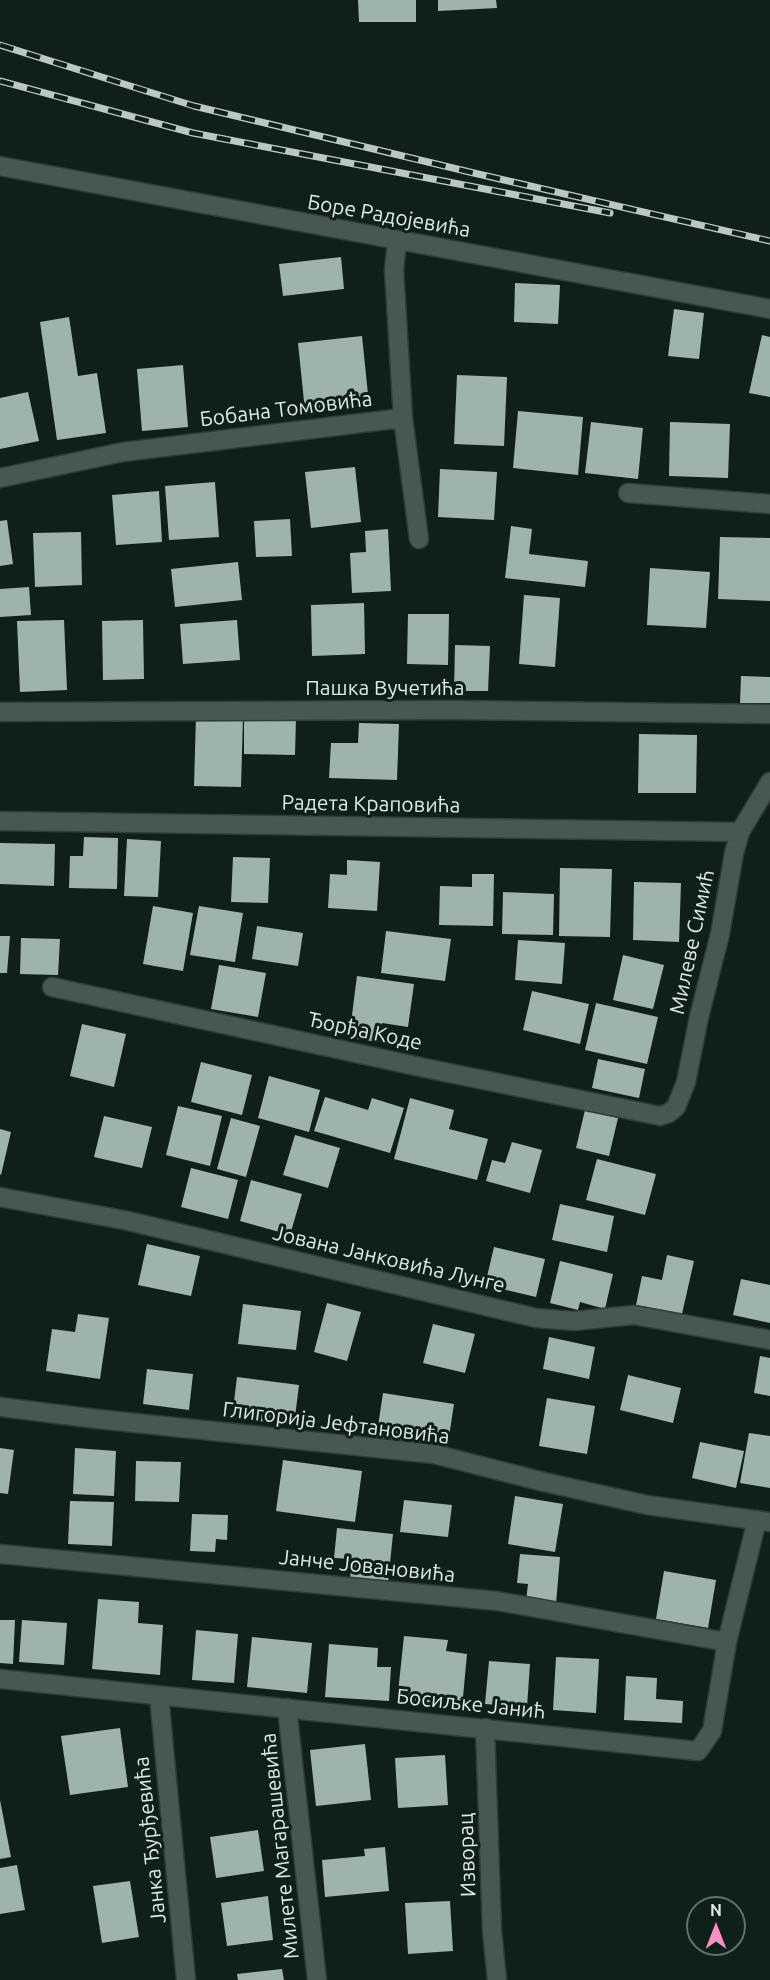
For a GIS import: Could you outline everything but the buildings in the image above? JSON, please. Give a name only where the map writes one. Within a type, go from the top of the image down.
[{"type":"street","name":"Боре Радојевића","points":[[0,166],[770,309]]},
{"type":"street","name":"Бобана Томовића","points":[[0,478],[123,452],[403,418],[394,270],[397,241]]},
{"type":"street","points":[[403,418],[419,539]]},
{"type":"street","points":[[628,494],[770,504]]},
{"type":"street","name":"Пашка Вучетића","points":[[0,712],[454,710],[770,714]]},
{"type":"street","name":"Милеве Симић","points":[[669,1113],[676,1107],[686,1082],[699,1017],[720,934],[734,853],[740,832],[770,782]]},
{"type":"street","name":"Радета Краповића","points":[[0,821],[740,832]]},
{"type":"street","name":"Ђорђа Коде","points":[[52,987],[425,1068],[660,1116],[669,1113]]},
{"type":"street","name":"Јована Јанковића Лунге","points":[[0,1197],[124,1220],[536,1317],[574,1321],[634,1315],[770,1340]]},
{"type":"street","name":"Глигорија Јефтановића","points":[[0,1407],[434,1454],[647,1505],[763,1521]]},
{"type":"street","name":"Босиљке Јанић","points":[[0,1679],[698,1751],[712,1731],[727,1642],[763,1521]]},
{"type":"street","name":"Јанче Јовановића","points":[[0,1554],[497,1601],[727,1642]]},
{"type":"street","name":"Јанка Ђурђевића","points":[[159,1696],[186,1980]]},
{"type":"street","name":"Милете Магарашевића","points":[[287,1708],[317,1980]]},
{"type":"street","name":"Изворац","points":[[485,1728],[492,1931],[497,1980]]},
{"type":"railway","points":[[0,45],[194,106],[770,241]]},
{"type":"railway","points":[[0,81],[193,133],[610,213]]}]
